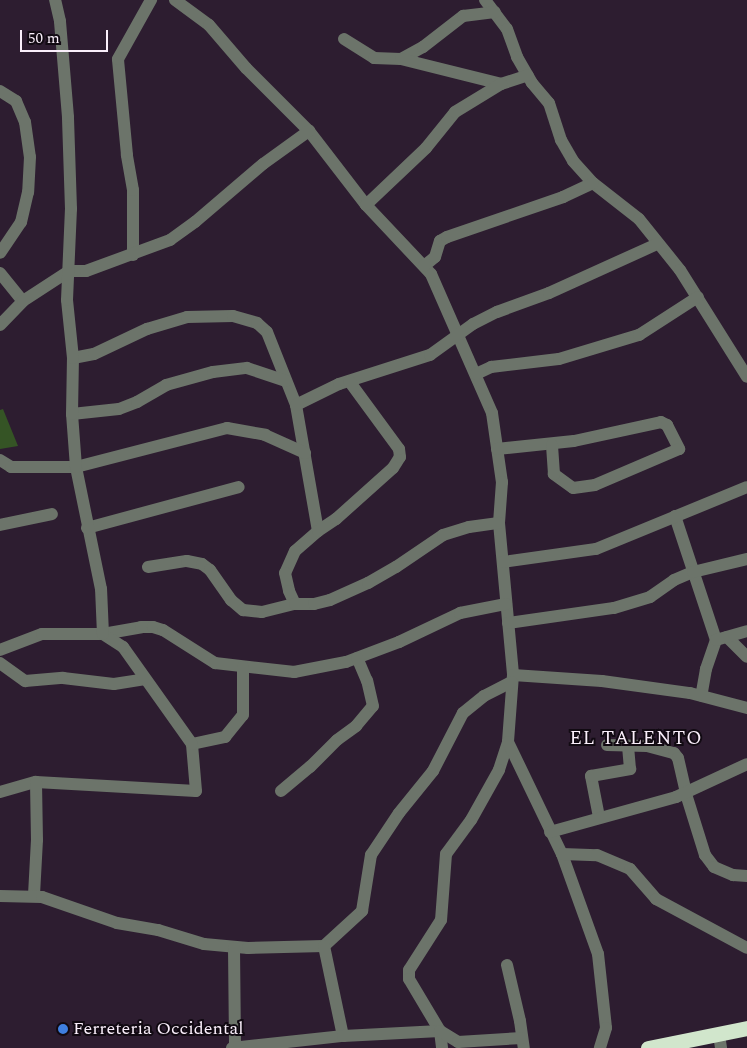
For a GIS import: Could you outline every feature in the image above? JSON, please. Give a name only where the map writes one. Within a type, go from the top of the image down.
[{"type":"highway","points":[[648,1048],[720,1041],[745,1026]]},
{"type":"street","points":[[56,0],[60,21],[68,117],[71,209],[67,300],[73,358],[72,414],[76,467],[101,589],[103,634]]},
{"type":"street","points":[[133,255],[133,190],[127,155],[118,59],[151,0]]},
{"type":"street","points":[[175,0],[209,25],[246,68],[309,131],[366,205],[431,274],[492,413],[502,482],[499,523],[512,678],[508,742],[499,770],[471,820],[446,854],[441,920],[408,970],[409,979],[440,1031],[442,1048]]},
{"type":"street","points":[[485,0],[496,12],[507,30],[517,58],[549,103],[561,140],[573,161],[593,183],[639,219],[657,244],[680,270],[747,377]]},
{"type":"street","points":[[401,59],[423,47],[463,16],[496,12]]},
{"type":"street","points":[[344,39],[363,53],[374,58],[401,59],[501,84]]},
{"type":"street","points":[[366,205],[426,148],[455,112],[501,84],[528,75]]},
{"type":"street","points":[[0,91],[16,100],[25,122],[30,157],[28,192],[21,222],[0,253]]},
{"type":"street","points":[[0,326],[23,301],[69,271],[86,271],[170,240],[196,222],[263,164],[309,131]]},
{"type":"street","points":[[424,266],[435,257],[440,241],[447,236],[563,197],[593,183]]},
{"type":"street","points":[[296,405],[339,384],[430,355],[474,324],[497,312],[549,293],[657,244]]},
{"type":"street","points":[[0,273],[23,301]]},
{"type":"street","points":[[476,374],[491,367],[559,359],[639,335],[698,297]]},
{"type":"street","points":[[73,358],[94,354],[147,329],[187,317],[220,315],[258,323],[267,332],[296,405],[318,531]]},
{"type":"street","points":[[72,414],[119,409],[137,402],[166,385],[213,372],[247,368],[286,381]]},
{"type":"street","points":[[295,604],[289,591],[285,573],[296,551],[318,531],[336,519],[392,468],[400,457],[399,449],[349,381]]},
{"type":"street","points":[[497,449],[552,445],[616,433],[660,422],[667,426],[680,449],[595,485],[573,488],[554,474],[552,445]]},
{"type":"street","points":[[0,460],[11,467],[76,467],[227,428],[265,435],[305,452]]},
{"type":"street","points":[[87,528],[239,487]]},
{"type":"street","points":[[503,562],[596,549],[747,487]]},
{"type":"street","points":[[0,525],[52,514]]},
{"type":"street","points":[[675,516],[693,572],[721,639],[747,657]]},
{"type":"street","points":[[148,567],[187,561],[202,564],[210,570],[231,600],[243,610],[262,612],[295,604],[314,604],[330,600],[368,583],[444,535],[469,527],[499,523]]},
{"type":"street","points":[[508,623],[614,608],[650,597],[674,580],[693,572],[747,559]]},
{"type":"street","points":[[0,650],[42,634],[103,634],[141,627],[153,627],[163,630],[215,663],[294,672],[322,668],[356,658],[399,642],[460,613],[506,604]]},
{"type":"street","points":[[701,696],[706,669],[721,639],[747,631]]},
{"type":"street","points":[[0,792],[21,784],[36,782],[196,791],[192,744],[144,679],[124,647],[103,634]]},
{"type":"street","points":[[281,791],[356,726],[373,706],[367,681],[356,658]]},
{"type":"street","points":[[0,663],[25,681],[63,678],[114,684],[144,679]]},
{"type":"street","points":[[192,744],[225,737],[243,715],[243,667]]},
{"type":"street","points":[[0,896],[34,895],[117,923],[158,930],[204,944],[234,948],[324,946],[362,911],[371,855],[399,813],[433,771],[463,714],[484,696],[512,678],[602,681],[701,696],[747,708]]},
{"type":"street","points":[[508,742],[562,854],[598,954],[606,1028],[600,1048]]},
{"type":"street","points":[[607,746],[647,746],[674,753],[678,758],[686,794],[705,855],[714,867],[733,875],[747,876]]},
{"type":"street","points":[[599,817],[591,776],[630,769],[628,746]]},
{"type":"street","points":[[550,832],[686,794],[747,764]]},
{"type":"street","points":[[34,895],[37,840],[36,782]]},
{"type":"street","points":[[562,854],[597,855],[630,869],[656,899],[747,948]]},
{"type":"street","points":[[324,946],[343,1036]]},
{"type":"street","points":[[234,948],[233,1048],[343,1036],[440,1031],[458,1042],[523,1043],[507,965]]},
{"type":"green space","points":[[3,409],[18,446],[0,449],[0,410]]},
{"type":"place","name":"Ferreteria Occidental","points":[[63,1029]]},
{"type":"district","name":"EL TALENTO","points":[[636,739]]}]
